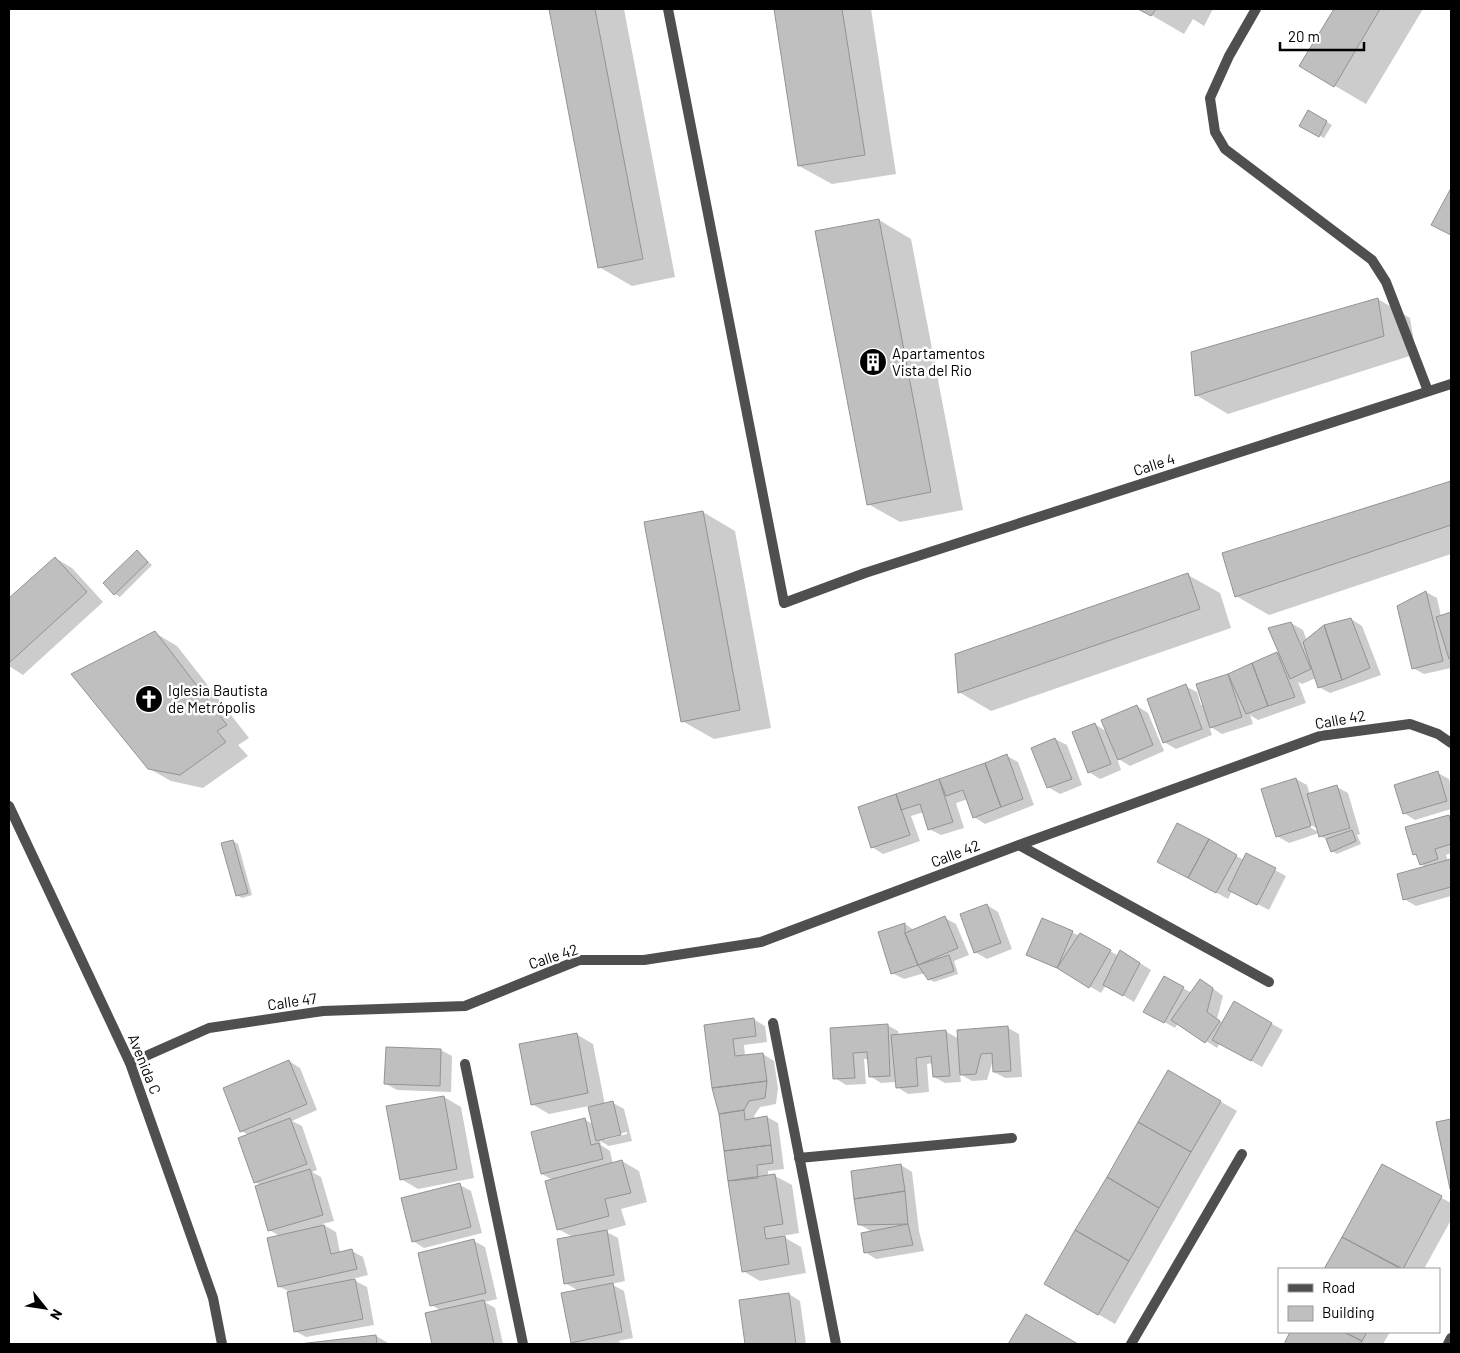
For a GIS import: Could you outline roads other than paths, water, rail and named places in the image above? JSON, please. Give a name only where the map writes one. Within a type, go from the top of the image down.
[{"type":"street","name":"Calle 4","points":[[668,9],[784,603],[865,572],[1451,384]]},
{"type":"street","points":[[1256,9],[1228,56],[1210,98],[1215,132],[1224,149],[1372,260],[1386,282],[1428,391]]},
{"type":"street","name":"Calle 42","points":[[465,1006],[579,960],[644,960],[761,942],[1019,845],[1320,736],[1410,724],[1438,734],[1451,744]]},
{"type":"street","name":"Avenida C","points":[[9,806],[130,1064],[213,1298],[222,1344]]},
{"type":"street","points":[[1019,845],[1269,982]]},
{"type":"street","name":"Calle 47","points":[[130,1064],[209,1028],[323,1011],[465,1006]]},
{"type":"street","points":[[773,1023],[836,1344]]},
{"type":"street","points":[[465,1064],[523,1344]]},
{"type":"street","points":[[799,1158],[1012,1138]]},
{"type":"street","points":[[1131,1344],[1242,1154]]},
{"type":"street","points":[[1448,1344],[1451,1338]]},
{"type":"place","name":"Apartamentos Vista del Rio","points":[[873,362]]},
{"type":"place","name":"Iglesia Bautista de Metrópolis","points":[[149,699]]}]
